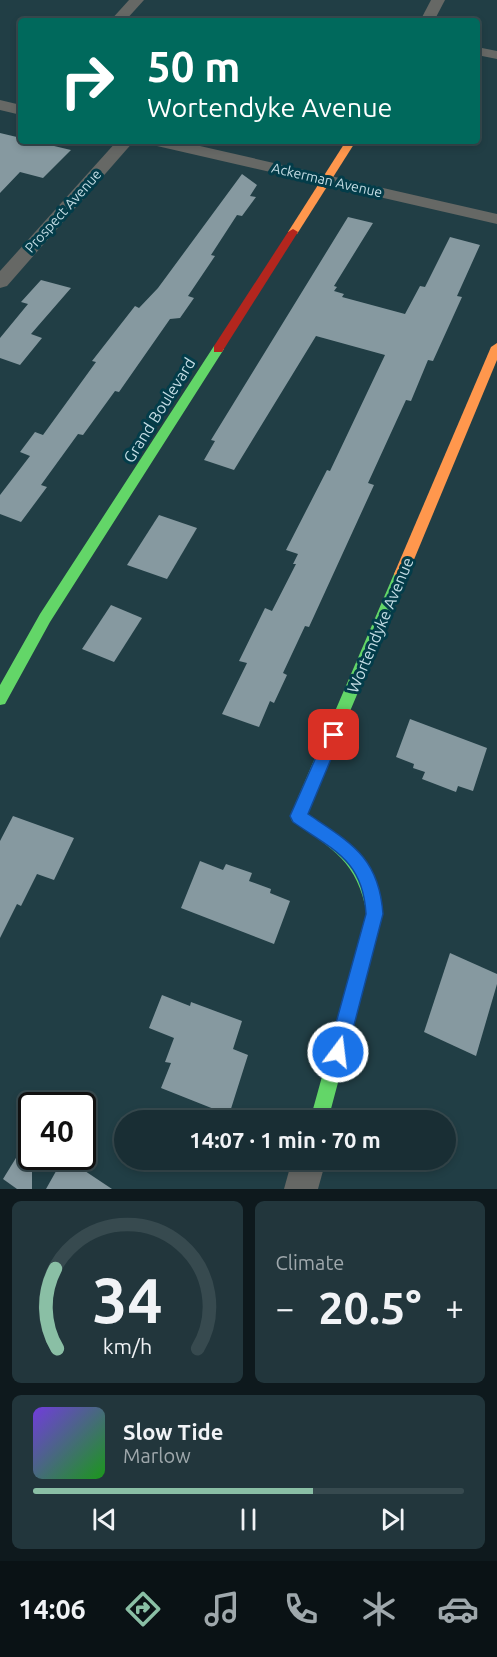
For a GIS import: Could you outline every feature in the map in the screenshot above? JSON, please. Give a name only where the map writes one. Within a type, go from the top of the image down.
[{"type":"street","points":[[120,18],[137,0]]},
{"type":"street","points":[[429,18],[438,0]]},
{"type":"street","points":[[480,52],[497,55]]},
{"type":"street","points":[[0,105],[18,109]]},
{"type":"street","name":"Prospect Avenue","points":[[0,282],[123,144]]},
{"type":"street","name":"Ackerman Avenue","points":[[170,144],[497,219]]},
{"type":"street","name":"Grand Boulevard","points":[[0,699],[45,618],[349,144]]},
{"type":"street","name":"Wortendyke Avenue","points":[[322,1110],[375,914],[373,891],[364,868],[346,849],[298,816],[497,347]]},
{"type":"street","points":[[301,1189],[306,1170]]},
{"type":"building","points":[[0,133],[18,137],[18,144],[46,144],[71,150],[43,178],[20,172],[0,193]]},
{"type":"building","points":[[242,174],[257,185],[250,196],[256,197],[242,216],[237,215],[211,255],[215,256],[188,296],[194,298],[180,318],[170,319],[119,392],[115,391],[83,435],[78,434],[41,485],[47,487],[21,522],[0,514],[0,495],[30,456],[20,452],[35,432],[43,435],[96,362],[92,361],[135,306],[139,308],[158,288]]},
{"type":"building","points":[[348,217],[373,223],[334,286],[337,287],[334,291],[344,294],[342,297],[405,314],[420,286],[425,287],[450,237],[480,245],[457,296],[462,297],[433,361],[428,360],[411,401],[406,400],[368,483],[374,485],[309,627],[305,626],[283,673],[287,675],[274,703],[270,701],[259,727],[222,714],[247,663],[239,661],[265,608],[272,611],[296,564],[293,564],[298,554],[286,550],[327,470],[330,471],[385,355],[316,336],[234,470],[204,460],[215,441],[211,440]]},
{"type":"building","points":[[41,280],[71,288],[31,334],[42,338],[20,365],[0,358],[0,338],[28,304],[21,302]]},
{"type":"building","points":[[159,515],[197,528],[167,579],[127,565]]},
{"type":"building","points":[[111,605],[142,618],[114,662],[82,649]]},
{"type":"building","points":[[410,719],[487,748],[473,791],[458,786],[456,792],[422,779],[425,772],[413,768],[414,764],[396,757]]},
{"type":"building","points":[[13,816],[74,838],[54,880],[37,874],[21,906],[17,904],[0,938],[0,841]]},
{"type":"building","points":[[200,861],[223,870],[226,864],[252,873],[249,881],[271,889],[270,893],[290,901],[274,944],[181,908]]},
{"type":"building","points":[[450,953],[497,974],[497,984],[476,1056],[424,1032]]},
{"type":"building","points":[[162,995],[190,1006],[191,1002],[242,1021],[233,1049],[248,1055],[231,1110],[216,1110],[161,1088],[171,1063],[165,1062],[174,1038],[149,1028]]},
{"type":"building","points":[[18,1155],[18,1170],[32,1170],[32,1189],[17,1189],[3,1179]]},
{"type":"building","points":[[57,1170],[84,1170],[112,1189],[46,1189]]},
{"type":"traffic: fast","points":[[0,699],[45,618],[218,349]]},
{"type":"traffic: fast","points":[[322,1110],[375,914],[371,894],[359,866],[340,845],[298,816],[401,574]]},
{"type":"traffic: slow","points":[[293,232],[349,144]]},
{"type":"traffic: slow","points":[[401,574],[497,347]]},
{"type":"traffic: jam","points":[[218,349],[293,232]]},
{"type":"route","points":[[334,735],[298,816],[346,849],[364,868],[373,891],[375,914],[338,1052]]}]
